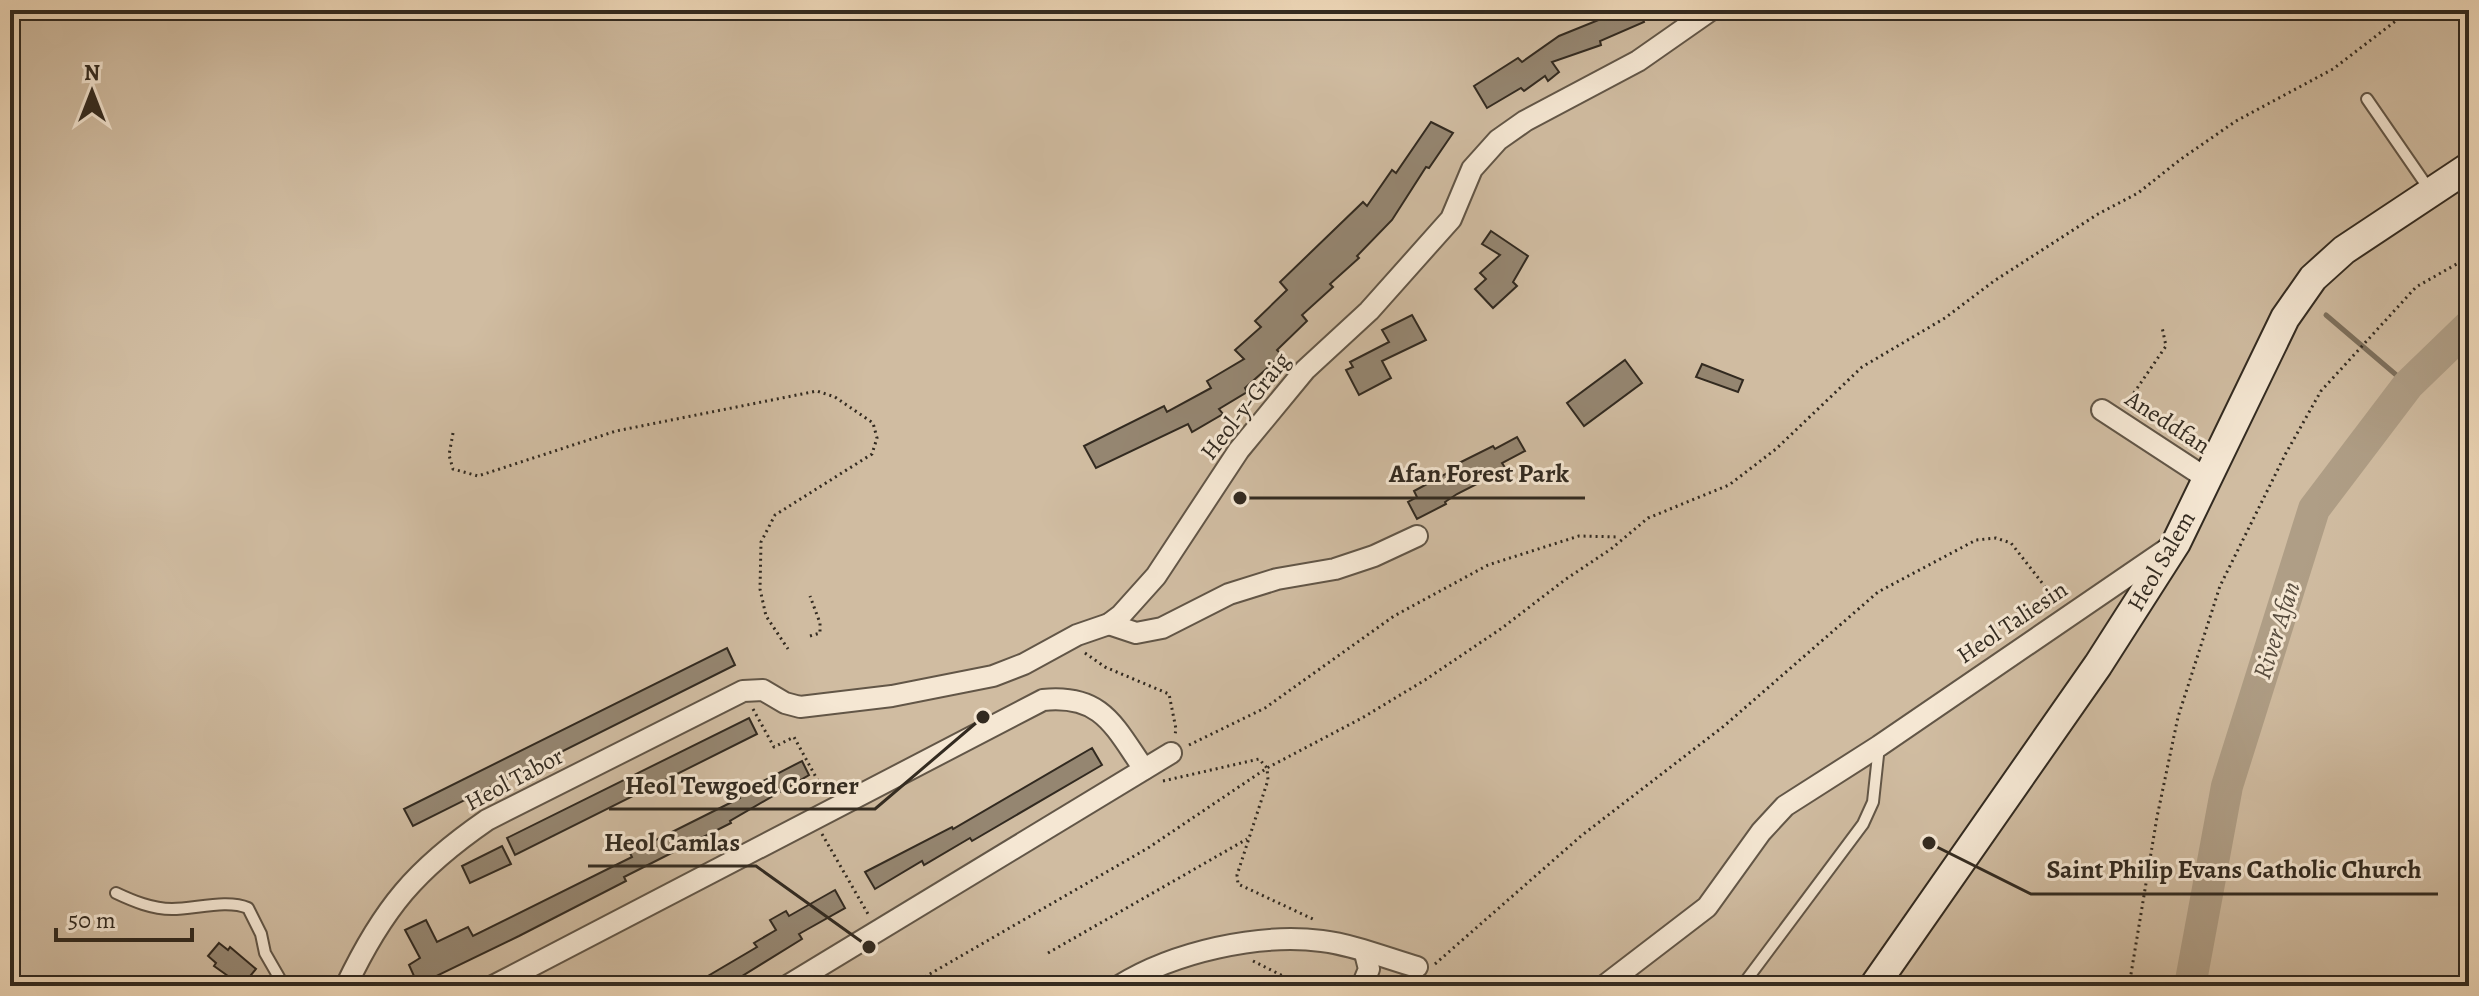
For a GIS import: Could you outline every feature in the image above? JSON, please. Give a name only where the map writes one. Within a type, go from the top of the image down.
[{"type":"main road","name":"Heol Salem","points":[[1874,986],[2098,665],[2176,543],[2285,318],[2313,278],[2344,250],[2469,167]]},
{"type":"street","name":"Heol-y-Graig","points":[[753,690],[800,707],[892,696],[993,676],[1024,664],[1077,635],[1109,624],[1135,602],[1156,576],[1239,450],[1305,370],[1369,311],[1451,219],[1472,169],[1498,140],[1525,121],[1638,61],[1711,10]]},
{"type":"street","name":"Aneddfan","points":[[2109,414],[2206,478]]},
{"type":"street","points":[[1109,624],[1136,633],[1162,628],[1229,594],[1277,579],[1335,569],[1374,556],[1417,536]]},
{"type":"street","name":"Heol Taliesin","points":[[1610,984],[1707,907],[1761,832],[1785,806],[1879,746],[2176,543]]},
{"type":"street","name":"Heol Tabor","points":[[346,986],[385,913],[419,874],[457,841],[487,820],[753,690]]},
{"type":"street","points":[[493,986],[1043,700],[1064,698],[1082,701],[1101,713],[1113,725],[1136,774]]},
{"type":"street","points":[[787,986],[1171,753]]},
{"type":"street","points":[[1119,986],[1165,963],[1229,946],[1280,940],[1320,941],[1424,967]]},
{"type":"street","points":[[1362,986],[1369,969],[1365,953]]},
{"type":"lane","points":[[2367,99],[2431,192]]},
{"type":"lane","points":[[1742,986],[1863,824],[1873,802],[1879,746]]},
{"type":"lane","points":[[116,893],[169,909],[236,905],[248,908],[261,934],[265,953],[284,986]]},
{"type":"path","points":[[909,986],[1148,848],[1267,768],[1362,718],[1425,680],[1611,549],[1648,518],[1729,485],[1776,449],[1862,367],[1945,318],[1994,281],[2098,214],[2138,193],[2236,121],[2333,69],[2410,10]]},
{"type":"path","points":[[2129,986],[2157,817],[2178,717],[2220,586],[2286,453],[2321,391],[2416,287],[2469,257]]},
{"type":"path","points":[[2109,414],[2166,346],[2162,327]]},
{"type":"path","points":[[453,433],[449,455],[453,469],[478,476],[616,431],[817,391],[835,397],[873,423],[877,438],[872,454],[775,515],[761,542],[760,589],[766,616],[788,649]]},
{"type":"path","points":[[1171,753],[1265,708],[1394,616],[1488,565],[1579,536],[1619,537]]},
{"type":"path","points":[[1424,967],[1581,836],[1724,726],[1878,592],[1930,563],[1976,540],[1996,538],[2011,543],[2068,616]]},
{"type":"path","points":[[810,596],[820,623],[820,633],[810,636]]},
{"type":"path","points":[[1077,635],[1086,655],[1105,667],[1169,694],[1176,729],[1171,753]]},
{"type":"path","points":[[753,690],[774,747],[794,737],[833,809]]},
{"type":"path","points":[[1136,774],[1160,782],[1259,759],[1267,768],[1268,780],[1247,839],[1237,875],[1238,884],[1315,920]]},
{"type":"path","points":[[814,819],[878,932]]},
{"type":"path","points":[[1048,953],[1247,839]]},
{"type":"path","points":[[1253,961],[1303,986]]},
{"type":"shaded area","points":[[10,10],[2469,10],[2469,986],[10,986]]},
{"type":"building","points":[[1603,10],[1639,10],[1644,22],[1600,41],[1601,45],[1552,62],[1559,72],[1548,81],[1545,76],[1524,91],[1521,88],[1487,108],[1474,86],[1518,58],[1522,62],[1559,36],[1606,17]]},
{"type":"building","points":[[1431,122],[1453,133],[1429,168],[1426,167],[1392,220],[1357,256],[1359,258],[1330,284],[1333,287],[1302,315],[1307,321],[1277,350],[1282,355],[1245,388],[1247,392],[1219,409],[1223,414],[1192,432],[1188,424],[1096,468],[1084,446],[1164,406],[1167,412],[1211,388],[1207,381],[1244,359],[1235,350],[1261,327],[1255,321],[1287,290],[1280,282],[1363,202],[1367,206],[1392,170],[1396,173]]},
{"type":"building","points":[[1491,231],[1528,256],[1513,282],[1517,286],[1493,308],[1475,289],[1486,279],[1480,273],[1500,255],[1482,244]]},
{"type":"building","points":[[1412,315],[1426,340],[1382,361],[1391,378],[1359,395],[1346,370],[1353,367],[1350,362],[1389,342],[1382,330]]},
{"type":"building","points":[[1625,360],[1642,383],[1584,426],[1567,403]]},
{"type":"building","points":[[1702,364],[1743,380],[1738,392],[1696,377]]},
{"type":"building","points":[[1517,437],[1525,451],[1502,463],[1506,469],[1417,519],[1408,502],[1417,497],[1414,491],[1455,469],[1453,466]]},
{"type":"building","points":[[727,648],[735,665],[413,826],[404,809]]},
{"type":"building","points":[[749,718],[757,734],[515,855],[507,838]]},
{"type":"building","points":[[1092,748],[1102,765],[972,841],[970,838],[924,865],[922,861],[875,889],[865,872],[953,829]]},
{"type":"building","points":[[802,761],[809,775],[731,823],[624,877],[626,881],[418,985],[409,965],[420,958],[405,930],[426,920],[437,942],[468,927],[473,936],[632,857],[630,853],[740,798],[738,794]]},
{"type":"building","points":[[502,846],[511,864],[470,883],[462,866]]},
{"type":"building","points":[[835,890],[845,908],[799,934],[802,939],[726,986],[691,986],[757,947],[754,943],[776,930],[770,920],[786,911],[789,916]]},
{"type":"building","points":[[219,943],[228,950],[230,947],[256,969],[242,986],[214,966],[216,963],[208,956]]},
{"type":"waterway","points":[[2326,315],[2408,385]]},
{"type":"waterway","name":"River Afan","points":[[2190,986],[2227,786],[2314,509],[2408,385],[2469,326]]},
{"type":"place","name":"Afan Forest Park","points":[[1240,498]]},
{"type":"place","name":"Heol Tewgoed Corner","points":[[983,717]]},
{"type":"place","name":"Saint Philip Evans Catholic Church","points":[[1929,843]]},
{"type":"place","name":"Heol Camlas","points":[[869,947]]}]
